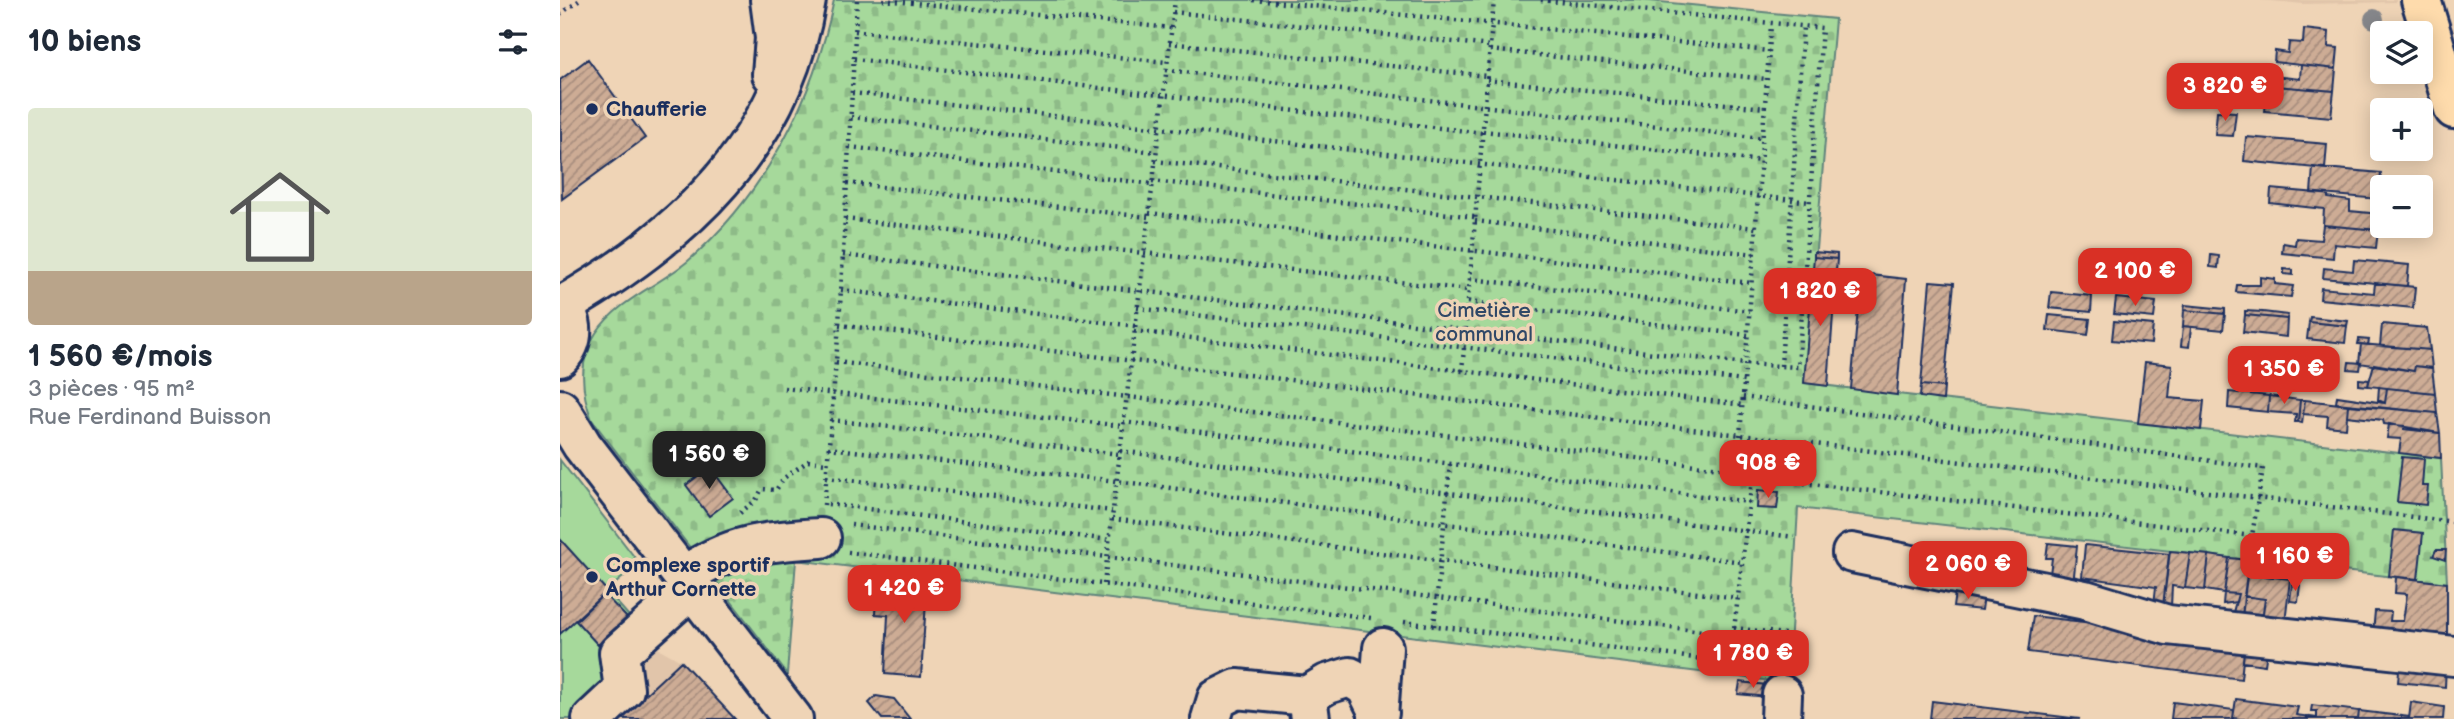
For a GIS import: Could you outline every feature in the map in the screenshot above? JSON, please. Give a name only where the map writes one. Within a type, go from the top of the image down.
[{"type":"main road","points":[[2421,0],[2448,64],[2454,108]]},
{"type":"street","points":[[759,127],[775,54],[770,0]]},
{"type":"street","points":[[560,357],[572,333],[570,321],[561,305],[625,268],[670,233],[721,182],[770,112],[789,72],[806,0]]},
{"type":"street","points":[[560,409],[582,445],[793,719]]},
{"type":"street","points":[[592,719],[624,689],[619,653],[687,583],[723,551],[774,540],[822,521]]},
{"type":"street","points":[[1852,553],[2085,600],[2168,625],[2454,656]]},
{"type":"street","points":[[1378,716],[1385,629]]},
{"type":"street","points":[[1211,719],[1217,699],[1237,689],[1309,707],[1327,684],[1350,677],[1366,687],[1378,716]]},
{"type":"path","points":[[560,14],[580,0]]},
{"type":"path","points":[[857,0],[839,325],[820,549],[1104,584],[1385,629],[1434,626],[1730,663],[1777,694]]},
{"type":"path","points":[[883,0],[1171,28]]},
{"type":"path","points":[[1104,584],[1174,0]]},
{"type":"path","points":[[1253,0],[1769,51]]},
{"type":"path","points":[[1462,371],[1494,0]]},
{"type":"path","points":[[843,255],[1745,364],[1798,367],[1822,28],[1540,0]]},
{"type":"path","points":[[1173,12],[1767,79]]},
{"type":"path","points":[[1740,436],[1771,24]]},
{"type":"path","points":[[1781,366],[1803,27]]},
{"type":"path","points":[[855,32],[1167,62]]},
{"type":"path","points":[[1169,43],[1765,108]]},
{"type":"path","points":[[854,59],[1483,132],[1761,161]]},
{"type":"path","points":[[1166,70],[1762,138]]},
{"type":"path","points":[[852,93],[1810,202]]},
{"type":"path","points":[[851,117],[1156,152]]},
{"type":"path","points":[[849,147],[1754,254]]},
{"type":"path","points":[[1155,161],[1756,228]]},
{"type":"path","points":[[847,183],[1751,282]]},
{"type":"path","points":[[845,219],[1469,290]]},
{"type":"path","points":[[1469,279],[1749,311]]},
{"type":"path","points":[[841,290],[1742,405]]},
{"type":"path","points":[[1468,302],[1748,335]]},
{"type":"path","points":[[1137,308],[1744,381]]},
{"type":"path","points":[[839,325],[2454,522]]},
{"type":"path","points":[[836,362],[1126,395],[2252,536],[2263,468],[1743,397]]},
{"type":"path","points":[[784,388],[1123,424],[1749,502]]},
{"type":"path","points":[[831,420],[1120,452],[1794,537]]},
{"type":"path","points":[[1730,663],[1757,438]]},
{"type":"path","points":[[828,448],[1116,481],[1742,562]]},
{"type":"path","points":[[723,551],[735,518],[757,500],[762,489],[776,490],[784,478],[808,461],[827,463]]},
{"type":"path","points":[[1434,626],[1450,464]]},
{"type":"path","points":[[826,477],[1112,511]]},
{"type":"path","points":[[1112,519],[1738,598]]},
{"type":"path","points":[[822,521],[1109,540]]},
{"type":"path","points":[[822,521],[1734,635]]},
{"type":"path","points":[[1734,628],[1785,635]]},
{"type":"shaded area","points":[[2261,0],[2396,0],[2396,2],[2303,4]]},
{"type":"shaded area","points":[[656,647],[681,661],[735,719],[580,719]]},
{"type":"green space","name":"Cimetière communal","points":[[834,0],[1640,0],[1835,19],[1805,383],[2441,458],[2447,583],[1798,508],[1788,683],[796,560],[787,674],[592,420],[585,398],[583,376],[590,343],[605,321],[627,302],[688,261],[716,235],[763,175],[799,108],[814,73]]},
{"type":"green space","name":"Complexe sportif Arthur Cornette","points":[[560,460],[639,563],[607,591],[656,647],[580,719],[560,719]]},
{"type":"building","points":[[2304,29],[2329,32],[2328,47],[2338,48],[2336,69],[2274,62],[2275,51],[2288,53],[2289,42],[2303,43]]},
{"type":"building","name":"Chaufferie","points":[[588,59],[645,138],[562,199],[560,80]]},
{"type":"building","points":[[2301,65],[2336,69],[2334,91],[2263,85],[2264,75],[2300,79]]},
{"type":"building","points":[[2238,83],[2334,91],[2331,117],[2265,111],[2266,102],[2236,100]]},
{"type":"building","points":[[2217,111],[2236,112],[2233,136],[2215,135]]},
{"type":"building","points":[[2246,137],[2327,144],[2325,169],[2244,161]]},
{"type":"building","points":[[2313,167],[2381,173],[2370,175],[2370,198],[2311,193]]},
{"type":"building","points":[[2271,189],[2328,194],[2328,198],[2350,201],[2350,211],[2370,213],[2370,229],[2323,225],[2324,209],[2270,203]]},
{"type":"building","points":[[2323,225],[2370,229],[2370,238],[2377,238],[2376,248],[2334,244],[2333,258],[2282,253],[2283,243],[2295,245],[2296,238],[2321,240]]},
{"type":"building","points":[[1814,252],[1837,254],[1837,259],[1814,257]]},
{"type":"building","points":[[2211,255],[2219,256],[2218,268],[2210,267]]},
{"type":"building","points":[[1814,257],[1837,259],[1836,272],[1813,269]]},
{"type":"building","points":[[2354,260],[2409,265],[2407,286],[2323,278],[2324,268],[2353,271]]},
{"type":"building","points":[[1813,269],[1836,272],[1828,386],[1804,383]]},
{"type":"building","points":[[2284,269],[2293,270],[2293,275],[2284,274]]},
{"type":"building","points":[[1861,274],[1906,279],[1897,395],[1851,389]]},
{"type":"building","points":[[2260,277],[2275,279],[2275,284],[2293,286],[2291,297],[2236,292],[2237,285],[2260,285]]},
{"type":"building","points":[[1930,281],[1954,283],[1944,387],[1921,385]]},
{"type":"building","points":[[2375,283],[2415,287],[2413,308],[2320,299],[2321,288],[2374,293]]},
{"type":"building","points":[[2051,292],[2092,296],[2091,312],[2049,308]]},
{"type":"building","points":[[2116,298],[2156,302],[2154,318],[2114,314]]},
{"type":"building","points":[[2185,305],[2225,309],[2225,314],[2184,310]]},
{"type":"building","points":[[2184,310],[2225,314],[2223,330],[2183,326]]},
{"type":"building","points":[[2245,311],[2288,315],[2287,319],[2245,315]]},
{"type":"building","points":[[2049,315],[2090,319],[2088,335],[2047,330]]},
{"type":"building","points":[[2245,315],[2287,319],[2286,337],[2243,332]]},
{"type":"building","points":[[2310,317],[2348,321],[2347,326],[2309,322]]},
{"type":"building","points":[[2114,321],[2153,325],[2151,344],[2112,340]]},
{"type":"building","points":[[2309,322],[2347,326],[2345,343],[2307,339]]},
{"type":"building","points":[[2382,324],[2427,328],[2430,350],[2380,346]]},
{"type":"building","points":[[2183,326],[2191,327],[2189,347],[2181,346]]},
{"type":"building","points":[[2359,339],[2369,340],[2368,345],[2358,344]]},
{"type":"building","points":[[2361,344],[2430,350],[2432,368],[2415,366],[2414,371],[2359,363]]},
{"type":"building","points":[[2145,362],[2172,365],[2169,398],[2204,401],[2201,430],[2138,423]]},
{"type":"building","points":[[2349,362],[2361,363],[2360,370],[2348,369]]},
{"type":"building","points":[[2374,364],[2414,371],[2415,366],[2432,368],[2435,393],[2368,386]]},
{"type":"building","points":[[2359,379],[2369,380],[2368,386],[2359,385]]},
{"type":"building","points":[[1921,385],[1944,387],[1943,400],[1920,397]]},
{"type":"building","points":[[2379,387],[2387,388],[2385,403],[2378,400]]},
{"type":"building","points":[[2387,388],[2435,393],[2437,413],[2336,403],[2337,396],[2385,403]]},
{"type":"building","points":[[2229,392],[2269,396],[2268,412],[2228,408]]},
{"type":"building","points":[[2269,396],[2300,400],[2298,422],[2295,422],[2296,414],[2268,412]]},
{"type":"building","points":[[2300,400],[2305,400],[2302,423],[2298,422]]},
{"type":"building","points":[[2305,400],[2348,405],[2346,428],[2327,426],[2328,416],[2303,414]]},
{"type":"building","points":[[2348,405],[2437,413],[2440,433],[2404,429],[2404,426],[2384,424],[2383,420],[2347,416]]},
{"type":"building","points":[[2389,424],[2440,433],[2441,458],[2399,453],[2401,439],[2387,438]]},
{"type":"building","points":[[2402,457],[2424,459],[2422,486],[2428,486],[2426,505],[2397,502]]},
{"type":"building","points":[[710,467],[733,498],[709,516],[686,485]]},
{"type":"building","points":[[1758,490],[1779,492],[1777,509],[1757,508]]},
{"type":"building","points":[[2394,530],[2423,533],[2418,579],[2389,576]]},
{"type":"building","points":[[560,539],[607,591],[560,634]]},
{"type":"building","points":[[2048,543],[2077,546],[2073,585],[2049,582],[2052,558],[2046,558]]},
{"type":"building","points":[[2085,545],[2169,554],[2163,606],[2154,605],[2156,587],[2082,577]]},
{"type":"building","points":[[2436,550],[2446,550],[2445,560],[2433,556]]},
{"type":"building","points":[[2170,551],[2190,553],[2185,588],[2172,586],[2171,607],[2163,606]]},
{"type":"building","points":[[2190,553],[2209,555],[2205,590],[2185,588]]},
{"type":"building","points":[[2209,555],[2229,558],[2224,593],[2205,590]]},
{"type":"building","points":[[2229,558],[2249,560],[2241,625],[2230,623],[2238,594],[2224,593]]},
{"type":"building","points":[[2252,563],[2265,564],[2264,571],[2252,569]]},
{"type":"building","points":[[2247,574],[2290,579],[2285,622],[2262,620],[2265,599],[2244,596]]},
{"type":"building","points":[[2396,577],[2447,583],[2447,634],[2439,641],[2373,633],[2375,611],[2391,612],[2390,621],[2403,621],[2407,594],[2395,593]]},
{"type":"building","points":[[877,582],[938,588],[937,603],[926,602],[921,677],[885,674],[888,615],[875,614]]},
{"type":"building","points":[[2292,584],[2300,585],[2298,602],[2290,601]]},
{"type":"building","points":[[1955,592],[1984,595],[1982,610],[1953,607]]},
{"type":"building","points":[[2224,593],[2238,594],[2236,602],[2223,604]]},
{"type":"building","points":[[604,594],[627,618],[598,645],[576,621]]},
{"type":"building","points":[[2244,596],[2265,599],[2262,620],[2242,617]]},
{"type":"building","points":[[2033,616],[2245,641],[2241,679],[2028,652]]},
{"type":"building","points":[[2245,641],[2268,644],[2265,665],[2243,662]]},
{"type":"building","points":[[2400,660],[2446,665],[2445,687],[2398,682]]},
{"type":"building","points":[[681,661],[735,719],[619,719]]},
{"type":"building","points":[[1740,682],[1767,685],[1767,697],[1738,694]]},
{"type":"building","points":[[876,696],[894,699],[910,719],[882,719],[869,703]]},
{"type":"building","points":[[2236,699],[2298,707],[2296,715],[2317,718],[2317,711],[2311,711],[2312,705],[2359,711],[2358,719],[2233,718]]},
{"type":"building","points":[[1932,701],[2021,712],[2080,719],[1930,719]]},
{"type":"building","points":[[2173,702],[2234,710],[2233,719],[2171,719]]},
{"type":"building","points":[[2411,702],[2444,707],[2443,719],[2409,719]]},
{"type":"building","points":[[2359,711],[2409,717],[2409,719],[2358,719]]},
{"type":"place","name":"Chaufferie","points":[[592,109]]},
{"type":"place","name":"Complexe sportif Arthur Cornette","points":[[592,577]]}]
